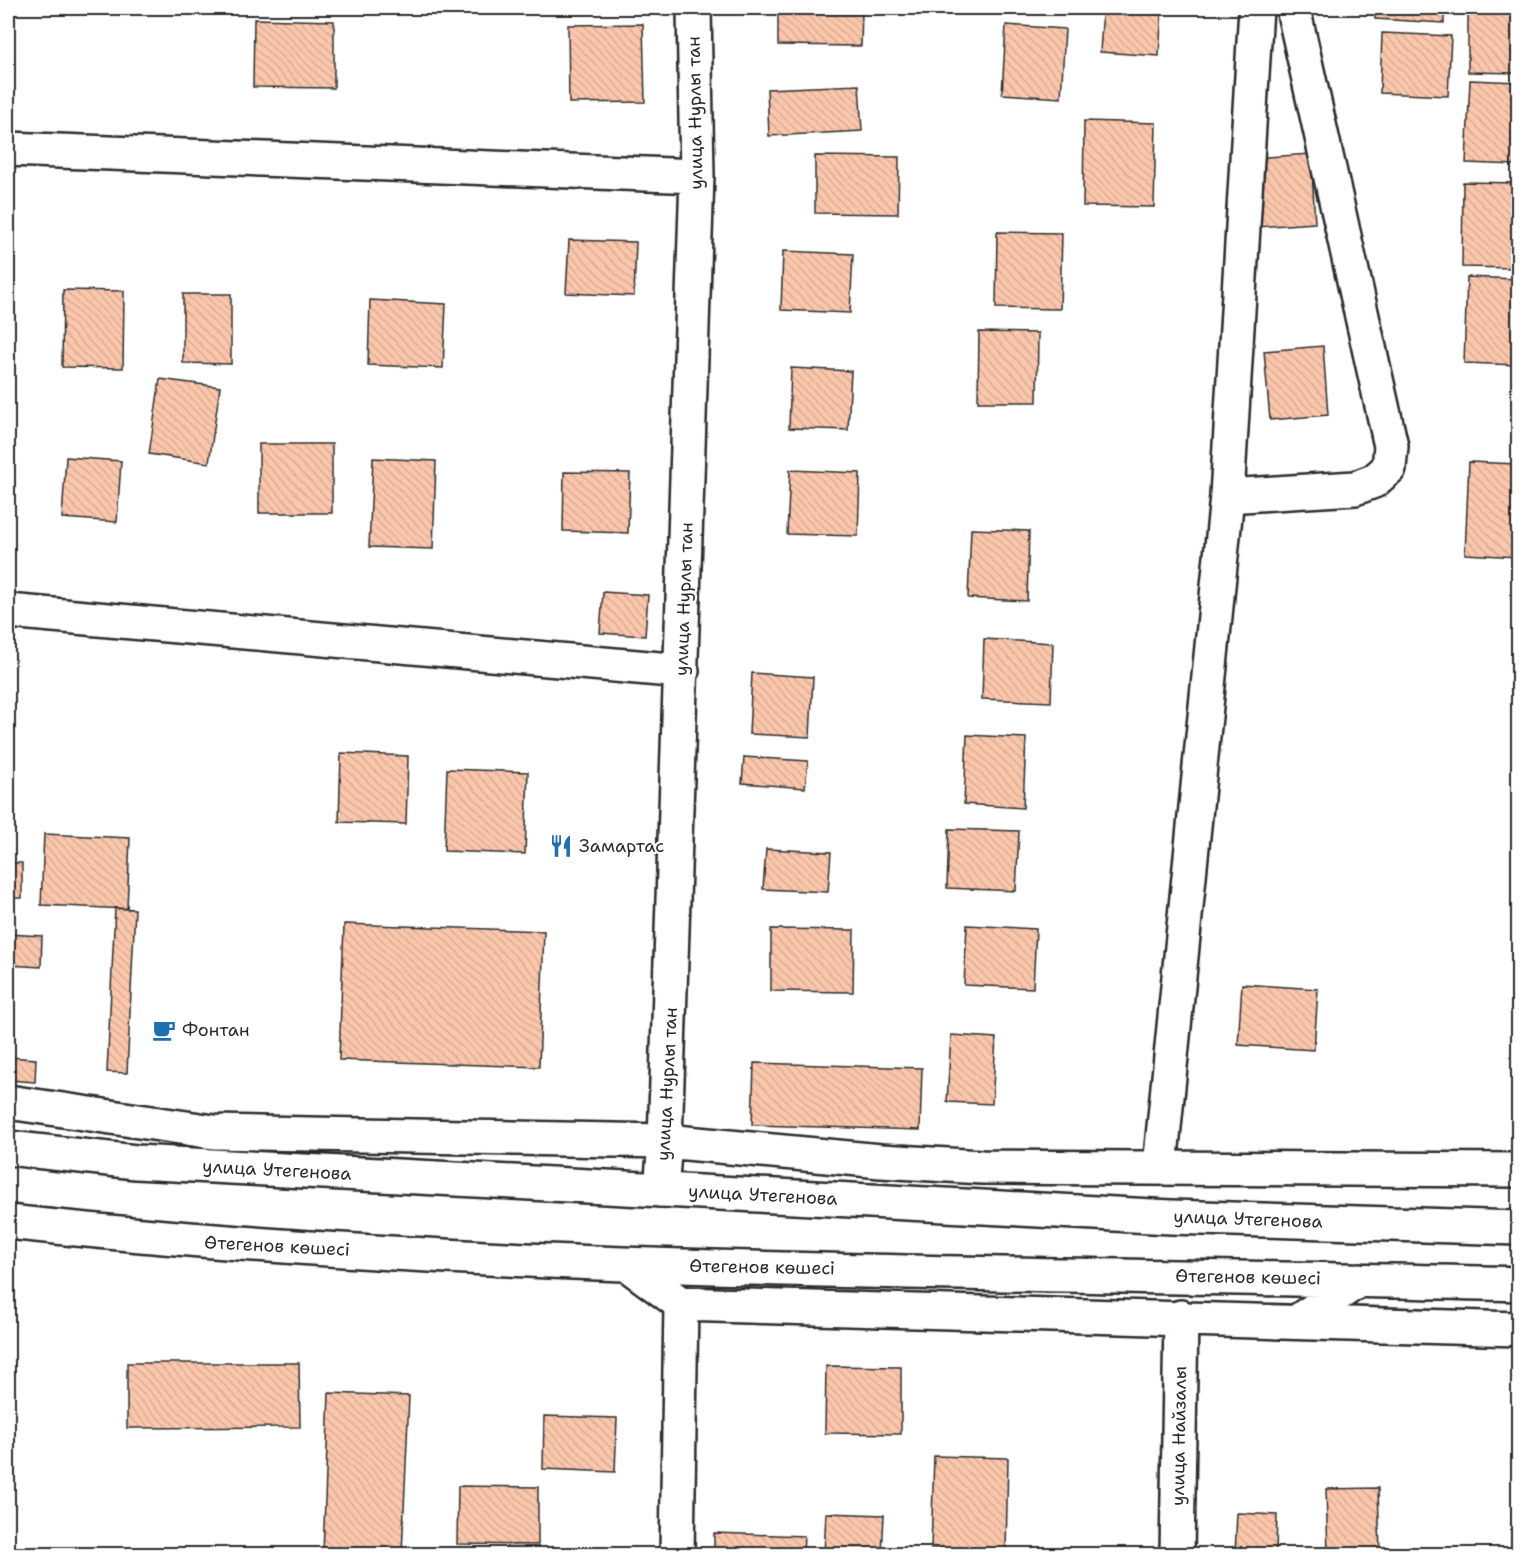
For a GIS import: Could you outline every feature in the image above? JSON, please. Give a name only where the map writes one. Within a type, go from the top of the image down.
[{"type":"street","name":"улица Нурлы тан","points":[[661,1190],[665,1141],[682,671],[697,176],[694,8]]},
{"type":"street","points":[[1160,1167],[1227,496],[1256,8]]},
{"type":"street","points":[[1227,496],[1355,488],[1374,480],[1389,468],[1391,446],[1293,8]]},
{"type":"street","points":[[8,149],[697,176]]},
{"type":"street","points":[[8,612],[682,671]]},
{"type":"street","points":[[8,1102],[214,1132],[665,1141],[881,1161],[982,1167],[1518,1170]]},
{"type":"street","name":"улица Утегенова","points":[[8,1148],[136,1162],[661,1190],[1171,1217],[1518,1228]]},
{"type":"street","name":"Өтегенов көшесі","points":[[8,1222],[172,1240],[628,1265],[1518,1284]]},
{"type":"street","points":[[628,1265],[681,1304],[1181,1317],[1518,1329]]},
{"type":"street","points":[[1298,1322],[1359,1280]]},
{"type":"street","points":[[677,1554],[681,1304]]},
{"type":"street","name":"улица Найзалы","points":[[1177,1554],[1181,1317]]},
{"type":"building","points":[[778,8],[862,8],[861,46],[778,45]]},
{"type":"building","points":[[1103,8],[1162,8],[1159,56],[1100,52]]},
{"type":"building","points":[[1375,8],[1444,8],[1444,23],[1375,19]]},
{"type":"building","points":[[1468,8],[1518,8],[1518,73],[1468,72]]},
{"type":"building","points":[[254,19],[334,21],[334,88],[253,87]]},
{"type":"building","points":[[643,24],[645,102],[569,103],[568,25]]},
{"type":"building","points":[[1006,25],[1065,29],[1061,98],[1002,94]]},
{"type":"building","points":[[1382,33],[1451,36],[1448,96],[1380,93]]},
{"type":"building","points":[[1470,80],[1518,82],[1518,165],[1466,163]]},
{"type":"building","points":[[859,85],[862,131],[769,136],[767,89]]},
{"type":"building","points":[[1084,121],[1156,123],[1154,207],[1083,206]]},
{"type":"building","points":[[1311,154],[1315,223],[1257,227],[1252,158]]},
{"type":"building","points":[[815,156],[899,157],[898,214],[815,213]]},
{"type":"building","points":[[1463,182],[1518,183],[1518,268],[1462,267]]},
{"type":"building","points":[[997,232],[1062,233],[1060,309],[996,308]]},
{"type":"building","points":[[569,240],[636,242],[634,296],[566,293]]},
{"type":"building","points":[[783,251],[853,254],[850,313],[781,310]]},
{"type":"building","points":[[1467,277],[1518,279],[1518,365],[1464,363]]},
{"type":"building","points":[[63,290],[124,291],[123,368],[62,367]]},
{"type":"building","points":[[183,294],[231,294],[231,364],[183,363]]},
{"type":"building","points":[[370,300],[446,304],[443,368],[368,365]]},
{"type":"building","points":[[979,332],[1038,333],[1037,402],[978,402]]},
{"type":"building","points":[[1323,346],[1328,415],[1270,420],[1264,351]]},
{"type":"building","points":[[791,368],[851,371],[848,430],[789,428]]},
{"type":"building","points":[[160,379],[220,387],[209,463],[149,454]]},
{"type":"building","points":[[259,444],[332,444],[332,513],[259,513]]},
{"type":"building","points":[[66,457],[121,461],[117,522],[62,518]]},
{"type":"building","points":[[373,458],[436,461],[433,549],[369,547]]},
{"type":"building","points":[[1469,462],[1518,464],[1518,557],[1465,554]]},
{"type":"building","points":[[790,470],[860,473],[858,536],[787,534]]},
{"type":"building","points":[[564,472],[630,473],[628,533],[563,531]]},
{"type":"building","points":[[971,529],[1029,531],[1027,601],[968,598]]},
{"type":"building","points":[[603,592],[648,595],[645,636],[600,633]]},
{"type":"building","points":[[984,639],[1053,643],[1051,702],[982,699]]},
{"type":"building","points":[[752,673],[813,677],[810,737],[749,734]]},
{"type":"building","points":[[967,735],[1026,738],[1023,808],[964,804]]},
{"type":"building","points":[[341,753],[408,756],[406,824],[339,822]]},
{"type":"building","points":[[744,757],[808,761],[805,788],[742,783]]},
{"type":"building","points":[[447,769],[528,772],[525,854],[444,851]]},
{"type":"building","points":[[949,829],[1019,831],[1016,891],[947,888]]},
{"type":"building","points":[[44,834],[130,838],[127,909],[41,905]]},
{"type":"building","points":[[766,849],[831,852],[828,892],[763,889]]},
{"type":"building","points":[[8,863],[22,863],[22,898],[8,898]]},
{"type":"building","points":[[115,908],[135,909],[127,1073],[107,1072]]},
{"type":"building","points":[[344,924],[544,931],[539,1067],[339,1060]]},
{"type":"building","points":[[967,925],[1036,929],[1033,988],[964,985]]},
{"type":"building","points":[[771,929],[854,930],[853,992],[771,991]]},
{"type":"building","points":[[8,934],[42,936],[41,967],[8,965]]},
{"type":"building","points":[[1242,984],[1318,989],[1314,1050],[1238,1045]]},
{"type":"building","points":[[951,1035],[996,1038],[992,1104],[947,1102]]},
{"type":"building","points":[[8,1057],[36,1059],[35,1082],[8,1080]]},
{"type":"building","points":[[754,1063],[922,1068],[920,1130],[752,1125]]},
{"type":"building","points":[[127,1363],[299,1363],[300,1427],[127,1428]]},
{"type":"building","points":[[826,1366],[901,1367],[901,1434],[825,1433]]},
{"type":"building","points":[[329,1393],[409,1396],[402,1554],[323,1554]]},
{"type":"building","points":[[544,1416],[617,1418],[615,1472],[543,1469]]},
{"type":"building","points":[[934,1456],[1008,1458],[1006,1551],[931,1549]]},
{"type":"building","points":[[458,1486],[538,1487],[538,1545],[457,1544]]},
{"type":"building","points":[[1378,1488],[1380,1554],[1328,1554],[1326,1489]]},
{"type":"building","points":[[1512,1511],[1518,1511],[1518,1554],[1511,1554]]},
{"type":"building","points":[[826,1513],[884,1515],[882,1554],[824,1554]]},
{"type":"building","points":[[1237,1513],[1277,1515],[1276,1554],[1235,1554]]},
{"type":"building","points":[[714,1533],[804,1536],[803,1554],[714,1554]]},
{"type":"place","name":"Замартас","points":[[561,846]]},
{"type":"place","name":"Фонтан","points":[[164,1030]]}]
